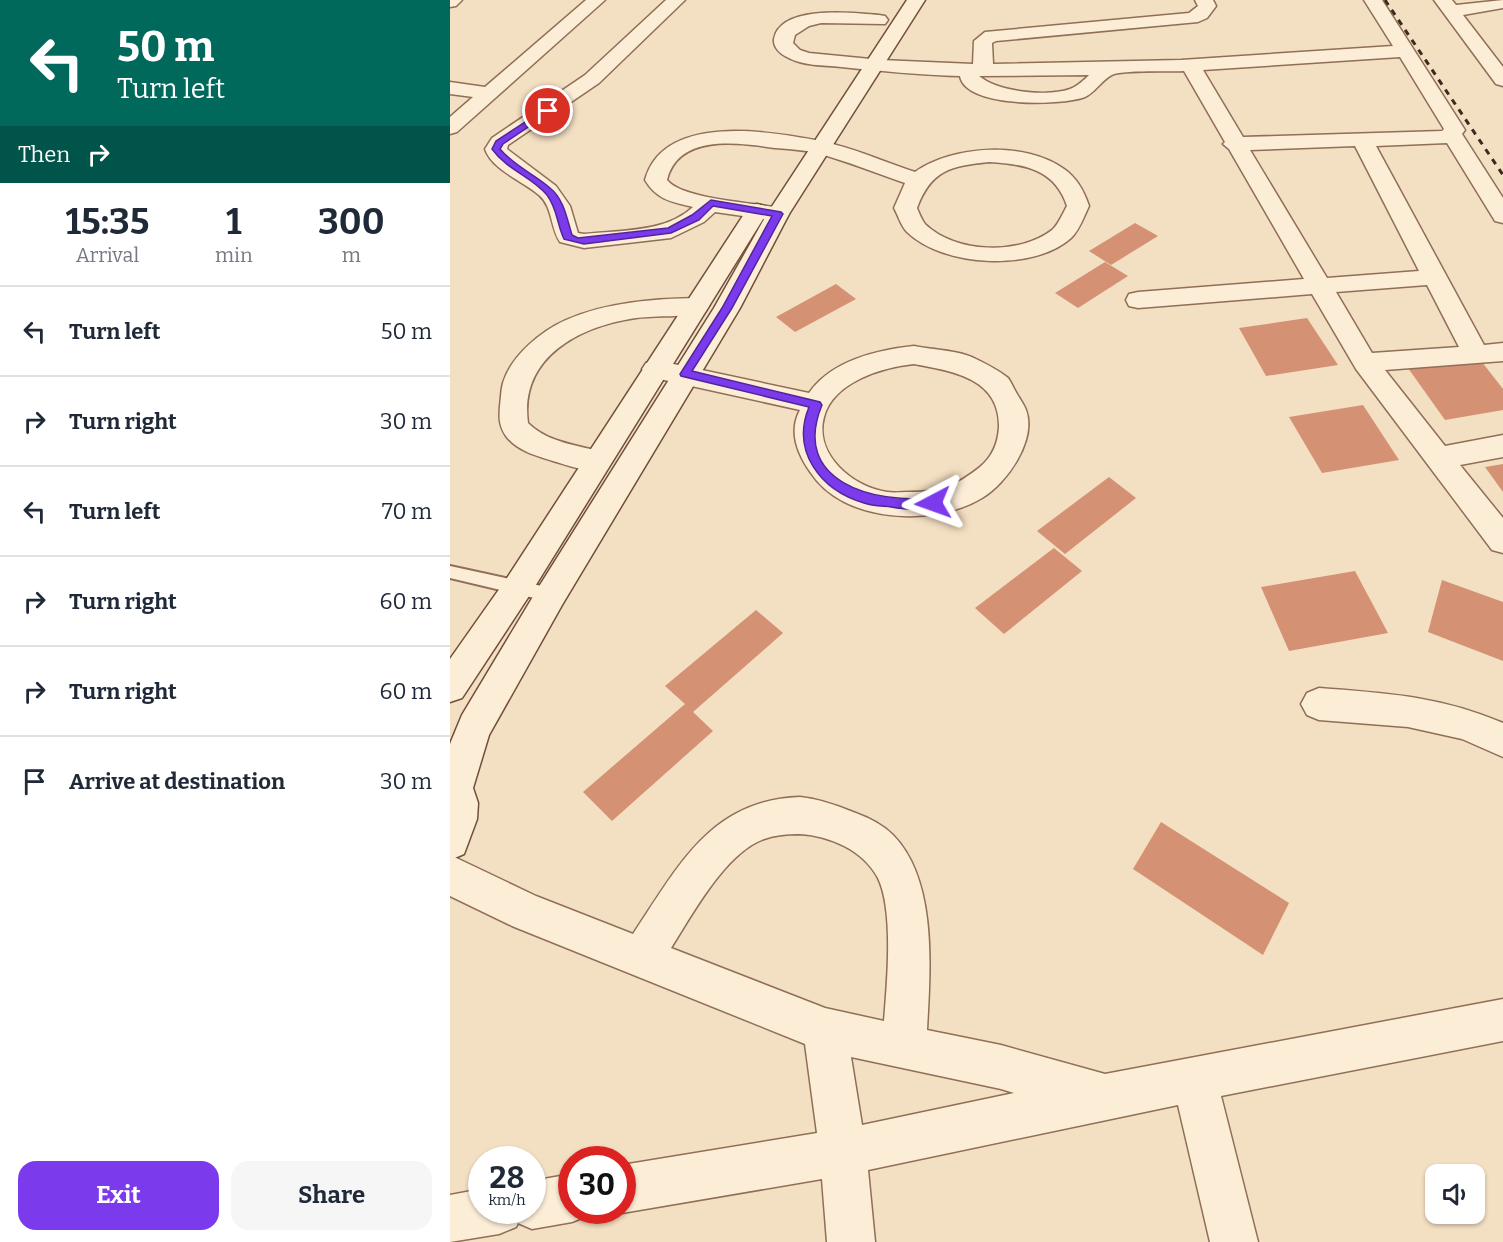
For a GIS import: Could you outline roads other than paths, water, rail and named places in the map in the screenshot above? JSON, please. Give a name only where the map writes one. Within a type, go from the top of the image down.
[{"type":"street","points":[[450,128],[596,0]]},
{"type":"street","points":[[676,0],[592,79],[499,142],[496,149],[505,160],[548,191],[559,206],[568,237],[576,240],[584,242],[671,231],[690,221],[711,203]]},
{"type":"street","points":[[450,687],[518,586],[696,306],[767,213],[863,65],[916,0]]},
{"type":"street","points":[[1106,70],[1077,93],[1041,98],[1023,97],[990,90],[971,81],[983,41],[991,36],[1192,18],[1201,14],[1207,6],[1204,0]]},
{"type":"street","points":[[1234,144],[1447,137],[1452,134],[1455,130],[1373,0]]},
{"type":"street","points":[[1448,6],[1503,3]]},
{"type":"street","points":[[1448,6],[1486,43],[1503,80]]},
{"type":"street","points":[[863,65],[886,10],[816,18],[799,23],[783,37],[783,46],[796,55],[863,65],[974,71],[1106,70],[1406,51]]},
{"type":"street","points":[[1190,65],[1234,144],[1365,363],[1503,541]]},
{"type":"street","points":[[450,88],[488,93]]},
{"type":"street","points":[[1452,134],[1503,216]]},
{"type":"street","points":[[767,213],[677,195],[661,188],[656,180],[658,172],[677,149],[697,141],[733,136],[809,146],[918,180]]},
{"type":"street","points":[[1362,140],[1434,277],[1494,356]]},
{"type":"street","points":[[989,156],[1022,159],[1051,170],[1062,177],[1071,186],[1078,206],[1069,227],[1047,244],[1014,254],[976,254],[942,246],[917,230],[906,209],[911,189],[918,180],[935,168],[956,160],[989,156]]},
{"type":"street","points":[[450,841],[460,816],[460,800],[453,784],[475,727],[551,595],[727,308],[767,213]]},
{"type":"street","points":[[1138,300],[1434,277]]},
{"type":"street","points":[[596,461],[556,451],[531,441],[518,432],[513,423],[516,383],[522,370],[562,333],[577,325],[643,309],[696,306]]},
{"type":"street","points":[[934,356],[971,367],[1000,387],[1012,408],[1016,431],[1012,447],[1004,462],[975,488],[933,503],[888,504],[866,499],[846,490],[818,466],[811,451],[808,435],[810,420],[816,405],[833,385],[856,369],[893,357],[934,356]]},
{"type":"street","points":[[1365,363],[1494,356]]},
{"type":"street","points":[[656,369],[816,405]]},
{"type":"street","points":[[1438,458],[1503,446]]},
{"type":"street","points":[[1319,704],[1408,711],[1466,724],[1503,740]]},
{"type":"street","points":[[641,958],[699,874],[731,838],[770,818],[810,814],[848,827],[881,849],[902,884],[907,929],[908,978],[904,1047]]},
{"type":"street","points":[[450,875],[526,912],[825,1030],[1001,1067],[1106,1096]]},
{"type":"street","points":[[636,1187],[843,1152],[1194,1078],[1503,1020]]},
{"type":"street","points":[[825,1030],[843,1152],[851,1242]]},
{"type":"street","points":[[1194,1078],[1234,1242]]},
{"type":"street","points":[[450,1219],[468,1216]]},
{"type":"lane","points":[[450,572],[551,595]]},
{"type":"railway","points":[[1385,0],[1503,175]]}]
